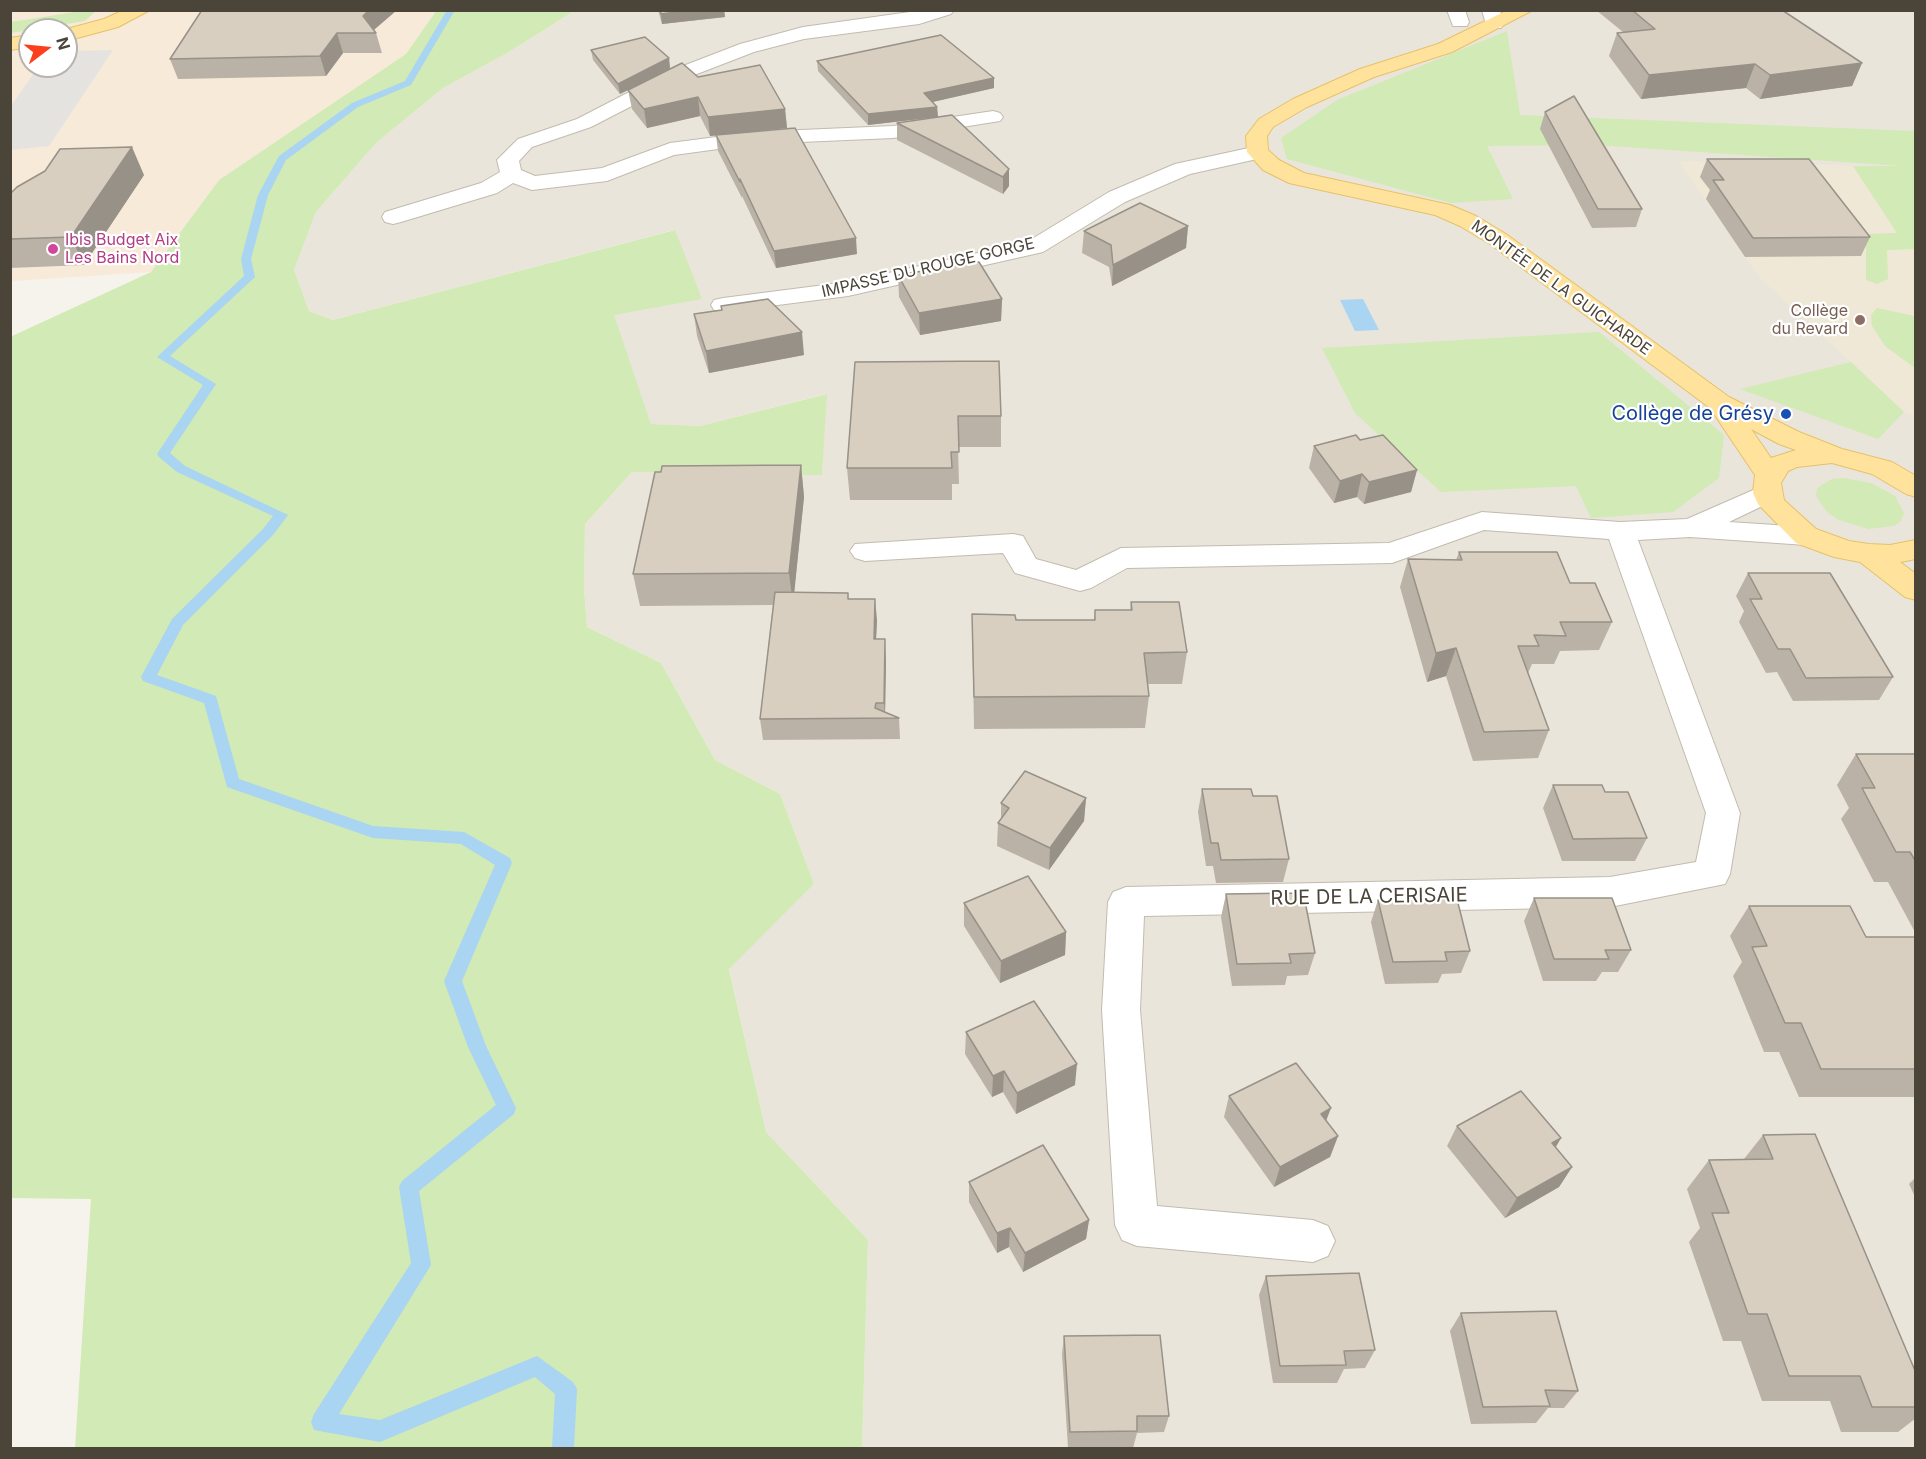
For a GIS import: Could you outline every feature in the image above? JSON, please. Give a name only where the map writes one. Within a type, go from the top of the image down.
[{"type":"main road","points":[[78,32],[111,23],[141,10]]},
{"type":"main road","points":[[1367,73],[1458,16],[1490,15],[1524,10]]},
{"type":"main road","points":[[1258,152],[1256,136],[1266,123],[1300,103],[1367,73],[1445,48],[1490,15]]},
{"type":"main road","name":"MONTÉE DE LA GUICHARDE","points":[[1258,152],[1271,165],[1297,178],[1442,210],[1468,221],[1498,239],[1720,403],[1790,438],[1832,455]]},
{"type":"main road","name":"MONTÉE DE LA GUICHARDE","points":[[1720,403],[1768,484],[1784,517],[1806,536]]},
{"type":"main road","points":[[1768,484],[1778,465],[1792,459],[1832,455],[1857,459],[1882,468],[1913,484]]},
{"type":"main road","points":[[1806,536],[1844,549],[1869,554],[1890,555],[1916,549]]},
{"type":"main road","points":[[1869,554],[1916,590]]},
{"type":"street","points":[[511,174],[508,160],[525,143],[584,123],[677,75],[747,48],[804,33],[919,18],[945,10]]},
{"type":"street","points":[[511,174],[532,183],[564,181],[606,174],[670,149],[755,138],[893,132],[993,117]]},
{"type":"street","name":"IMPASSE DU ROUGE GORGE","points":[[723,305],[848,289],[1035,247],[1126,193],[1183,169],[1258,152]]},
{"type":"street","points":[[393,217],[489,188],[511,174]]},
{"type":"street","points":[[1692,528],[1768,484]]},
{"type":"street","points":[[865,551],[1012,543],[1025,566],[1080,581],[1121,558],[1392,553],[1482,521],[1620,531],[1692,528],[1806,536]]},
{"type":"street","name":"RUE DE LA CERISAIE","points":[[1313,1241],[1137,1225],[1121,1010],[1126,902],[1610,892],[1712,874],[1723,813],[1620,531]]},
{"type":"shaded area","points":[[11,11],[436,11],[406,54],[219,180],[151,272],[11,281]]},
{"type":"shaded area","points":[[574,11],[1915,11],[1915,1448],[862,1448],[868,1240],[766,1132],[729,968],[814,884],[780,794],[715,760],[661,663],[587,627],[584,588],[585,524],[632,472],[822,474],[826,394],[700,426],[651,424],[613,315],[674,230],[333,320],[309,311],[294,270],[316,212],[376,143],[443,88],[509,52]]},
{"type":"shaded area","points":[[113,50],[49,146],[11,150],[11,106],[31,78],[78,78],[78,51]]},
{"type":"shaded area","name":"Collège du Revard","points":[[1678,161],[1915,167],[1915,416],[1904,412],[1760,278]]},
{"type":"green space","points":[[96,11],[85,21],[78,22],[78,18],[36,18]]},
{"type":"green space","points":[[436,11],[574,11],[509,52],[443,88],[376,143],[316,212],[294,270],[309,311],[333,320],[675,230],[702,299],[614,315],[651,424],[700,426],[827,394],[822,475],[632,472],[585,524],[584,588],[587,627],[661,663],[715,760],[780,794],[814,884],[729,969],[766,1132],[868,1240],[862,1448],[75,1448],[91,1199],[11,1198],[10,337],[151,272],[219,180],[406,54]]},
{"type":"green space","points":[[18,21],[18,32],[11,33],[11,22]]},
{"type":"green space","points":[[1507,31],[1520,115],[1915,131],[1915,249],[1887,250],[1888,279],[1877,284],[1866,280],[1866,234],[1897,233],[1853,166],[1903,166],[1596,145],[1487,146],[1513,199],[1451,203],[1287,159],[1281,138],[1337,100]]},
{"type":"green space","points":[[1877,308],[1915,316],[1915,368],[1885,346],[1872,326],[1871,315]]},
{"type":"green space","points":[[1599,332],[1724,435],[1719,478],[1673,512],[1591,518],[1576,486],[1441,492],[1355,413],[1322,348]]},
{"type":"green space","points":[[1851,362],[1904,412],[1878,439],[1740,389]]},
{"type":"green space","points":[[1844,478],[1871,483],[1895,496],[1904,513],[1901,521],[1894,526],[1868,529],[1839,520],[1827,512],[1816,496],[1817,488],[1832,479]]},
{"type":"water","points":[[1363,299],[1379,330],[1355,331],[1340,300]]},
{"type":"building","points":[[202,10],[369,10],[363,16],[376,33],[337,33],[320,56],[170,59]]},
{"type":"building","points":[[660,10],[690,10],[661,14]]},
{"type":"building","points":[[1632,10],[1782,10],[1862,63],[1770,75],[1755,64],[1649,75],[1617,33],[1655,29]]},
{"type":"building","points":[[941,35],[994,78],[924,93],[937,107],[868,114],[817,61]]},
{"type":"building","points":[[645,37],[669,58],[618,84],[591,50]]},
{"type":"building","points":[[682,63],[698,77],[760,65],[785,109],[708,117],[698,97],[644,109],[628,90]]},
{"type":"building","points":[[1574,96],[1642,209],[1598,209],[1545,112]]},
{"type":"building","points":[[952,115],[1009,169],[1003,177],[897,123]]},
{"type":"building","points":[[795,128],[856,238],[774,251],[716,135]]},
{"type":"building","points":[[132,147],[71,237],[10,239],[10,194],[17,187],[45,171],[60,149]]},
{"type":"building","points":[[1707,159],[1809,159],[1870,237],[1753,238],[1713,180],[1724,180]]},
{"type":"building","points":[[1140,203],[1188,226],[1113,265],[1111,245],[1084,231]]},
{"type":"building","points":[[979,262],[1002,299],[919,313],[898,275]]},
{"type":"building","points":[[768,299],[802,332],[706,351],[694,314],[722,310],[721,306]]},
{"type":"building","points":[[999,361],[1001,416],[958,416],[959,452],[951,452],[952,468],[847,468],[855,362]]},
{"type":"building","points":[[1356,435],[1360,440],[1383,435],[1417,470],[1369,482],[1362,474],[1340,481],[1314,446]]},
{"type":"building","points":[[801,465],[789,573],[633,574],[655,472],[661,472],[662,466]]},
{"type":"building","points":[[1459,552],[1557,552],[1570,583],[1595,583],[1612,622],[1560,622],[1566,636],[1534,635],[1539,646],[1518,646],[1549,730],[1484,732],[1456,648],[1436,653],[1408,559],[1462,560]]},
{"type":"building","points":[[1748,573],[1830,573],[1893,677],[1806,678],[1790,649],[1778,649],[1750,599],[1762,599]]},
{"type":"building","points":[[775,592],[848,593],[848,599],[875,599],[874,639],[885,639],[884,703],[876,703],[875,708],[899,718],[760,719]]},
{"type":"building","points":[[1131,602],[1179,602],[1187,652],[1144,653],[1149,696],[974,697],[972,614],[1015,615],[1016,620],[1095,620],[1095,610],[1132,610]]},
{"type":"building","points":[[1856,754],[1916,754],[1916,862],[1910,852],[1896,852],[1862,788],[1875,788]]},
{"type":"building","points":[[1025,771],[1086,798],[1050,848],[998,823],[1009,808],[1001,803]]},
{"type":"building","points":[[1553,785],[1602,785],[1605,792],[1628,792],[1647,838],[1573,839]]},
{"type":"building","points":[[1202,789],[1251,789],[1253,796],[1277,796],[1289,859],[1221,860],[1218,843],[1211,843]]},
{"type":"building","points":[[1028,876],[1066,932],[1001,961],[964,903]]},
{"type":"building","points":[[1296,893],[1297,901],[1305,901],[1315,953],[1289,954],[1291,963],[1237,964],[1226,894]]},
{"type":"building","points":[[1534,898],[1612,898],[1631,950],[1605,950],[1609,959],[1554,959]]},
{"type":"building","points":[[1457,899],[1470,951],[1445,952],[1447,961],[1393,962],[1378,900]]},
{"type":"building","points":[[1749,906],[1850,906],[1866,937],[1916,937],[1916,1069],[1821,1069],[1801,1023],[1785,1023],[1752,947],[1767,946]]},
{"type":"building","points":[[1034,1001],[1077,1064],[1017,1093],[1004,1071],[993,1076],[966,1032]]},
{"type":"building","points":[[1296,1063],[1331,1108],[1321,1114],[1338,1136],[1280,1167],[1229,1096]]},
{"type":"building","points":[[1521,1091],[1561,1138],[1552,1143],[1572,1167],[1517,1198],[1457,1126]]},
{"type":"building","points":[[1815,1134],[1916,1373],[1916,1407],[1872,1407],[1860,1376],[1789,1376],[1767,1314],[1748,1314],[1712,1213],[1729,1213],[1709,1160],[1773,1159],[1763,1135]]},
{"type":"building","points":[[1043,1145],[1089,1220],[1025,1253],[1010,1228],[997,1233],[969,1182]]},
{"type":"building","points":[[1359,1273],[1375,1350],[1344,1351],[1346,1365],[1280,1366],[1266,1276]]},
{"type":"building","points":[[1556,1311],[1578,1391],[1545,1390],[1550,1406],[1483,1407],[1461,1313]]},
{"type":"building","points":[[1160,1335],[1169,1416],[1137,1416],[1137,1431],[1070,1432],[1064,1336]]},
{"type":"waterway","points":[[451,10],[408,83],[355,105],[282,158],[263,195],[246,259],[250,277],[163,357],[210,384],[163,454],[181,469],[281,515],[268,532],[177,622],[148,677],[211,700],[232,783],[373,832],[464,838],[504,863],[453,981],[477,1047],[507,1108],[409,1187],[421,1265],[322,1422],[380,1431],[537,1366],[566,1389],[563,1448]]},
{"type":"place","name":"Ibis Budget Aix Les Bains Nord","points":[[53,249]]},
{"type":"place","name":"Collège du Revard","points":[[1860,320]]},
{"type":"place","name":"Collège de Grésy","points":[[1786,414]]}]
